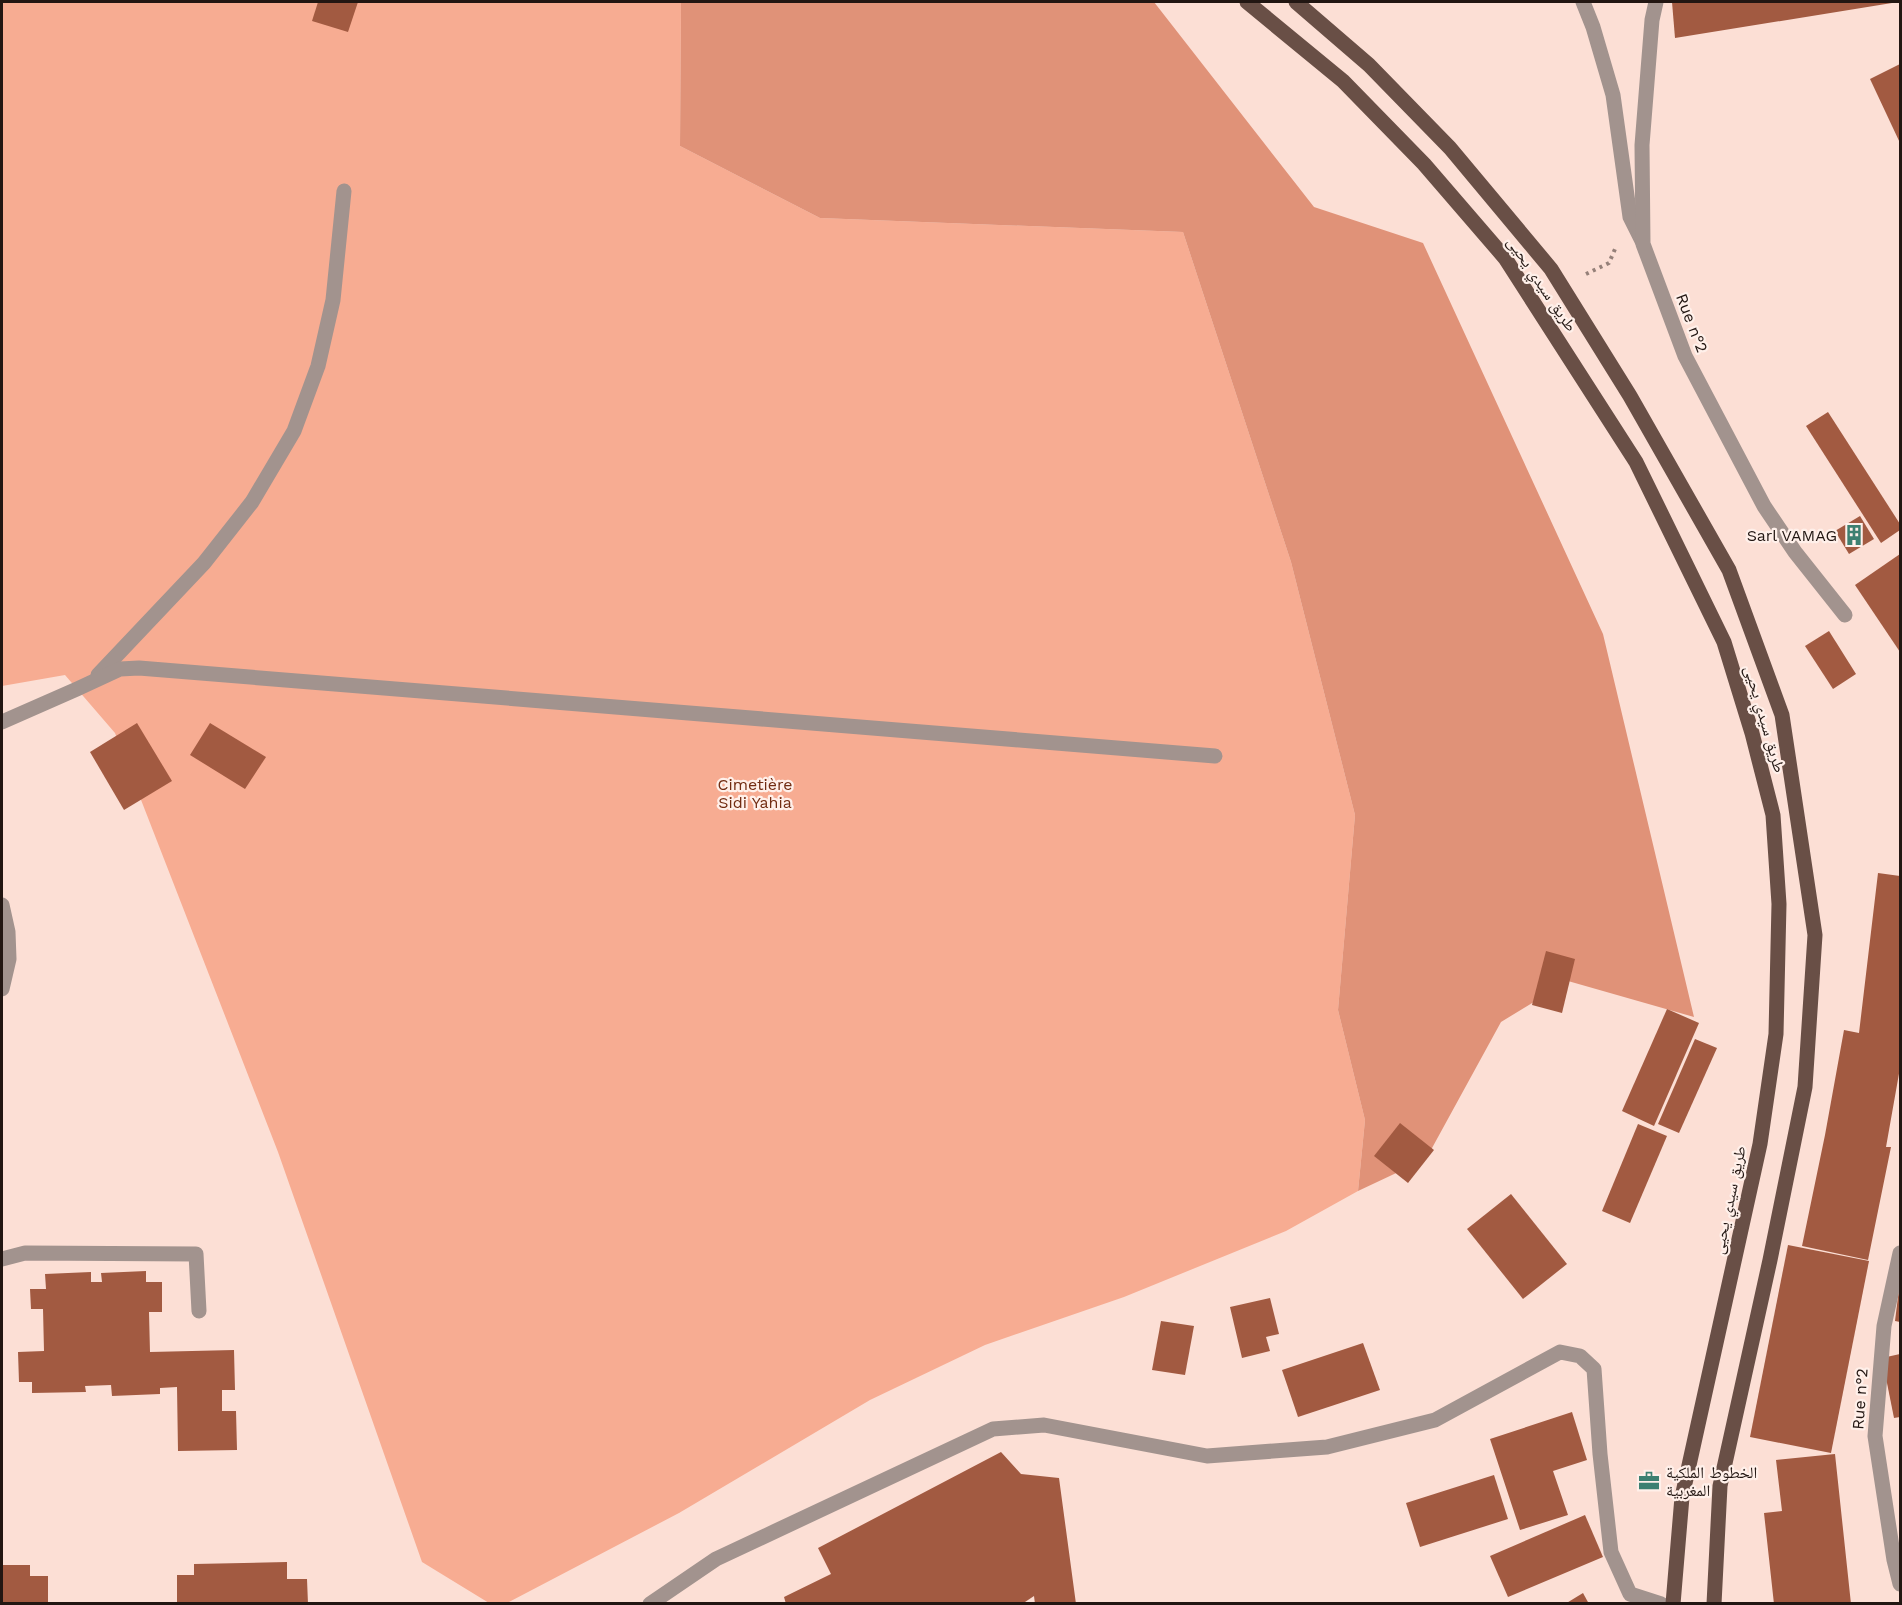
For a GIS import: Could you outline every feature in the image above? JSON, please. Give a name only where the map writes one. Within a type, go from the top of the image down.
[{"type":"main road","name":"طريق سيدي يحيى","points":[[1246,2],[1343,81],[1424,164],[1505,258],[1636,462],[1724,642],[1752,733],[1773,815],[1779,904],[1776,1034],[1760,1144],[1682,1497],[1673,1604]]},
{"type":"main road","name":"طريق سيدي يحيى","points":[[1296,2],[1369,65],[1450,148],[1551,269],[1630,396],[1729,570],[1782,715],[1815,935],[1806,1087],[1720,1486],[1714,1604]]},
{"type":"street","points":[[1583,2],[1593,27],[1613,95],[1630,217],[1643,244]]},
{"type":"street","name":"Rue n°2","points":[[1656,2],[1652,20],[1642,145],[1643,244],[1685,356],[1764,506],[1795,552],[1845,615]]},
{"type":"street","points":[[91,683],[204,563],[252,502],[294,431],[318,366],[333,300],[344,190]]},
{"type":"street","points":[[2,722],[120,669],[139,668],[1215,756]]},
{"type":"street","points":[[2,905],[8,932],[9,959],[2,989]]},
{"type":"street","points":[[2,1259],[25,1253],[196,1254],[199,1311]]},
{"type":"street","name":"Rue n°2","points":[[1900,1253],[1884,1326],[1875,1436],[1894,1560],[1900,1584]]},
{"type":"street","points":[[650,1604],[716,1559],[993,1429],[1044,1425],[1207,1456],[1328,1447],[1435,1420],[1560,1352],[1581,1356],[1594,1369],[1600,1454],[1611,1552],[1630,1594],[1661,1604]]},
{"type":"path","points":[[1560,285],[1609,263],[1630,217]]},
{"type":"green space","name":"Cimetière Sidi Yahia","points":[[2,2],[681,2],[680,146],[820,218],[1183,232],[1291,562],[1355,815],[1338,1010],[1365,1120],[1358,1191],[1286,1231],[1124,1297],[985,1345],[870,1400],[679,1513],[507,1603],[489,1603],[422,1562],[278,1152],[115,733],[65,675],[2,686]]},
{"type":"shaded area","points":[[681,2],[1154,2],[1314,207],[1423,243],[1603,634],[1694,1017],[1568,981],[1501,1022],[1426,1159],[1358,1191],[1365,1120],[1338,1010],[1355,815],[1291,562],[1183,232],[820,218],[680,146]]},
{"type":"building","points":[[318,2],[358,2],[348,32],[312,21]]},
{"type":"building","points":[[1672,2],[1892,2],[1892,3],[1675,38]]},
{"type":"building","points":[[1900,64],[1900,143],[1870,79]]},
{"type":"building","points":[[1828,412],[1900,524],[1900,530],[1881,543],[1806,426]]},
{"type":"building","name":"Sarl VAMAG","points":[[1860,516],[1874,539],[1849,554],[1835,531]]},
{"type":"building","points":[[1900,554],[1900,652],[1855,585]]},
{"type":"building","points":[[1829,631],[1856,674],[1833,689],[1805,646]]},
{"type":"building","points":[[137,723],[172,781],[124,810],[90,752]]},
{"type":"building","points":[[210,723],[266,757],[245,789],[190,755]]},
{"type":"building","points":[[1878,873],[1900,876],[1900,1068],[1886,1147],[1891,1147],[1868,1260],[1802,1246],[1844,1030],[1859,1033]]},
{"type":"building","points":[[1546,951],[1575,959],[1562,1013],[1532,1005]]},
{"type":"building","points":[[1667,1009],[1699,1023],[1654,1126],[1622,1111]]},
{"type":"building","points":[[1695,1039],[1717,1048],[1679,1133],[1658,1124]]},
{"type":"building","points":[[1400,1123],[1434,1150],[1408,1183],[1374,1156]]},
{"type":"building","points":[[1638,1124],[1667,1136],[1630,1223],[1602,1211]]},
{"type":"building","points":[[1511,1194],[1567,1264],[1523,1299],[1467,1229]]},
{"type":"building","points":[[1788,1245],[1869,1261],[1831,1453],[1750,1437]]},
{"type":"building","points":[[146,1271],[146,1282],[162,1282],[162,1312],[149,1312],[150,1352],[234,1350],[235,1390],[222,1390],[222,1411],[236,1411],[237,1450],[178,1451],[177,1387],[160,1388],[160,1394],[112,1396],[111,1385],[85,1386],[86,1392],[32,1393],[32,1382],[19,1382],[18,1352],[44,1351],[43,1309],[31,1309],[30,1289],[46,1289],[45,1274],[91,1272],[91,1282],[102,1282],[101,1273]]},
{"type":"building","points":[[1900,1289],[1900,1322],[1895,1321]]},
{"type":"building","points":[[1270,1298],[1279,1334],[1266,1337],[1270,1351],[1242,1358],[1230,1307]]},
{"type":"building","points":[[1161,1321],[1194,1326],[1185,1375],[1152,1370]]},
{"type":"building","points":[[1363,1343],[1380,1390],[1298,1417],[1282,1370]]},
{"type":"building","points":[[1900,1354],[1900,1417],[1894,1418],[1882,1358]]},
{"type":"building","points":[[1572,1412],[1587,1460],[1553,1471],[1568,1515],[1520,1530],[1490,1439]]},
{"type":"building","points":[[1001,1452],[1021,1474],[1059,1478],[1076,1604],[1035,1604],[1034,1596],[1022,1604],[786,1604],[784,1597],[831,1574],[818,1548]]},
{"type":"building","points":[[1835,1454],[1851,1604],[1774,1604],[1764,1513],[1782,1511],[1776,1460]]},
{"type":"building","points":[[1494,1475],[1508,1519],[1420,1547],[1406,1503]]},
{"type":"building","points":[[1585,1515],[1603,1557],[1508,1597],[1490,1556]]},
{"type":"building","points":[[287,1562],[287,1579],[307,1579],[308,1604],[177,1604],[177,1575],[194,1575],[194,1564]]},
{"type":"building","points":[[2,1565],[30,1565],[30,1576],[48,1576],[48,1604],[2,1604]]},
{"type":"building","points":[[1583,1593],[1589,1604],[1565,1604]]},
{"type":"place","name":"Sarl VAMAG","points":[[1854,535]]},
{"type":"place","name":"الخطوط الملكية المغربية","points":[[1649,1481]]}]
